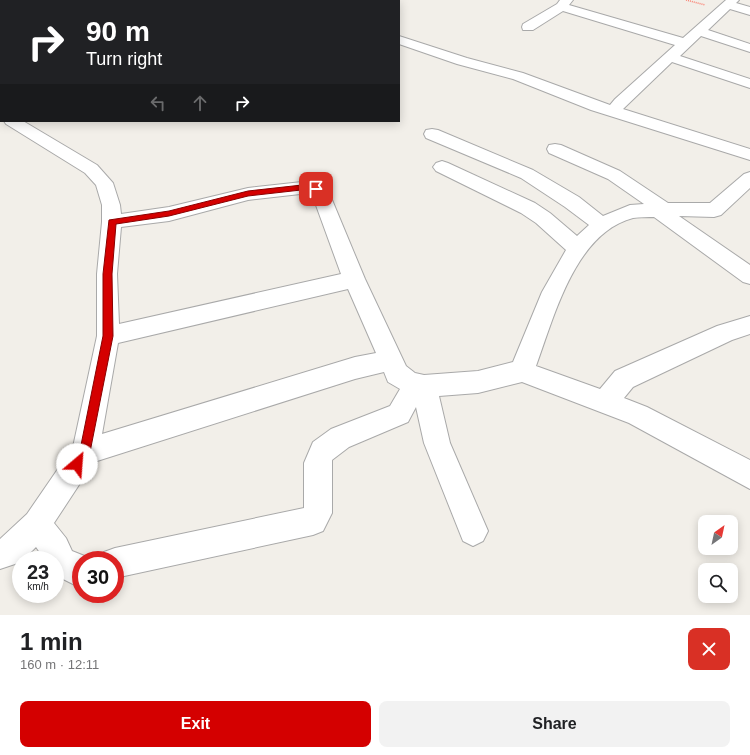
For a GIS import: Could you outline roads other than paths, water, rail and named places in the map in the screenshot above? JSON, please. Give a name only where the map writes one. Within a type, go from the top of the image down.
[{"type":"street","points":[[614,111],[620,102],[730,2],[750,11]]},
{"type":"street","points":[[528,28],[564,3],[684,44]]},
{"type":"street","points":[[698,31],[750,48]]},
{"type":"street","points":[[400,40],[462,61],[518,76],[597,107],[614,111],[750,155]]},
{"type":"street","points":[[670,57],[750,84]]},
{"type":"street","points":[[0,554],[10,551],[37,524],[85,452],[108,336],[107,274],[112,222],[111,205],[104,183],[91,169],[14,122]]},
{"type":"street","points":[[432,134],[527,174],[572,202],[601,225]]},
{"type":"street","points":[[555,149],[614,175],[750,276]]},
{"type":"street","points":[[442,168],[528,208],[543,218],[577,248]]},
{"type":"street","points":[[522,371],[553,292],[577,248],[601,225],[630,212],[661,210],[714,210],[750,178]]},
{"type":"street","points":[[112,222],[169,214],[248,194],[311,187],[316,189],[321,195],[354,279],[397,374],[409,382],[420,385],[478,382],[522,371],[638,414],[750,475]]},
{"type":"street","points":[[108,336],[354,279]]},
{"type":"street","points":[[605,402],[624,379],[725,332],[750,325]]},
{"type":"street","points":[[85,452],[355,368],[390,360]]},
{"type":"street","points":[[420,385],[437,443],[473,531]]},
{"type":"street","points":[[124,561],[313,521],[318,513],[319,502],[317,463],[322,451],[340,438],[399,414],[420,385]]},
{"type":"street","points":[[37,524],[55,548],[61,562],[72,568]]}]
